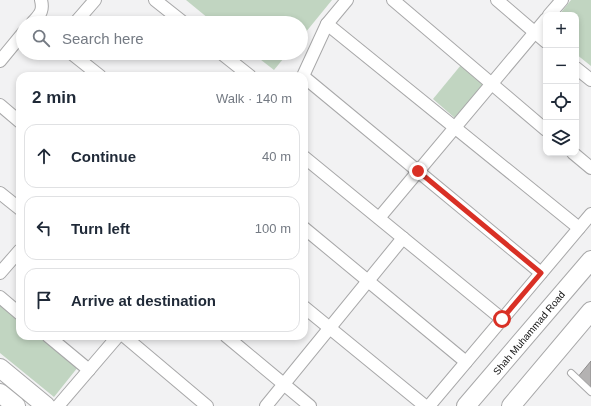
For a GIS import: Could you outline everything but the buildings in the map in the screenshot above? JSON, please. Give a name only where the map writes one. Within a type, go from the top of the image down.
[{"type":"street","points":[[38,16],[42,7],[41,0]]},
{"type":"street","points":[[81,16],[95,0]]},
{"type":"street","points":[[156,0],[175,16]]},
{"type":"street","points":[[306,72],[327,24],[347,0]]},
{"type":"street","points":[[393,0],[543,127]]},
{"type":"street","points":[[497,0],[543,39]]},
{"type":"street","points":[[552,12],[562,0]]},
{"type":"street","points":[[379,218],[543,23]]},
{"type":"street","points":[[327,24],[579,228]]},
{"type":"street","points":[[1,59],[16,41]]},
{"type":"street","points":[[80,60],[95,72]]},
{"type":"street","points":[[231,60],[245,72]]},
{"type":"street","points":[[579,70],[591,80]]},
{"type":"street","points":[[308,79],[541,273]]},
{"type":"street","points":[[0,105],[16,119]]},
{"type":"street","points":[[577,156],[591,168]]},
{"type":"street","points":[[308,160],[502,319]]},
{"type":"street","points":[[0,193],[16,207]]},
{"type":"street","points":[[428,406],[591,214]]},
{"type":"street","points":[[308,231],[466,362]]},
{"type":"street","points":[[266,406],[403,238]]},
{"type":"street","points":[[0,273],[16,255]]},
{"type":"street","name":"Shah Muhammad Road","points":[[466,406],[591,260]]},
{"type":"street","points":[[0,297],[16,311]]},
{"type":"street","points":[[308,310],[425,406]]},
{"type":"street","points":[[511,406],[591,311]]},
{"type":"street","points":[[53,340],[89,370]]},
{"type":"street","points":[[58,406],[115,340]]},
{"type":"street","points":[[129,340],[207,406]]},
{"type":"street","points":[[231,340],[310,406]]},
{"type":"street","points":[[0,368],[46,406]]},
{"type":"street","points":[[0,393],[16,406]]},
{"type":"lane","points":[[571,373],[591,392]]},
{"type":"green space","points":[[186,0],[332,0],[308,29],[308,16],[205,16]]},
{"type":"green space","points":[[571,0],[591,0],[591,66],[579,56],[579,12],[561,12]]},
{"type":"green space","points":[[261,60],[282,60],[274,70]]},
{"type":"green space","points":[[461,65],[485,85],[456,119],[433,99]]},
{"type":"green space","points":[[0,305],[16,318],[16,340],[44,340],[78,367],[54,397],[0,353]]},
{"type":"route","points":[[418,171],[541,273],[502,319]]}]
